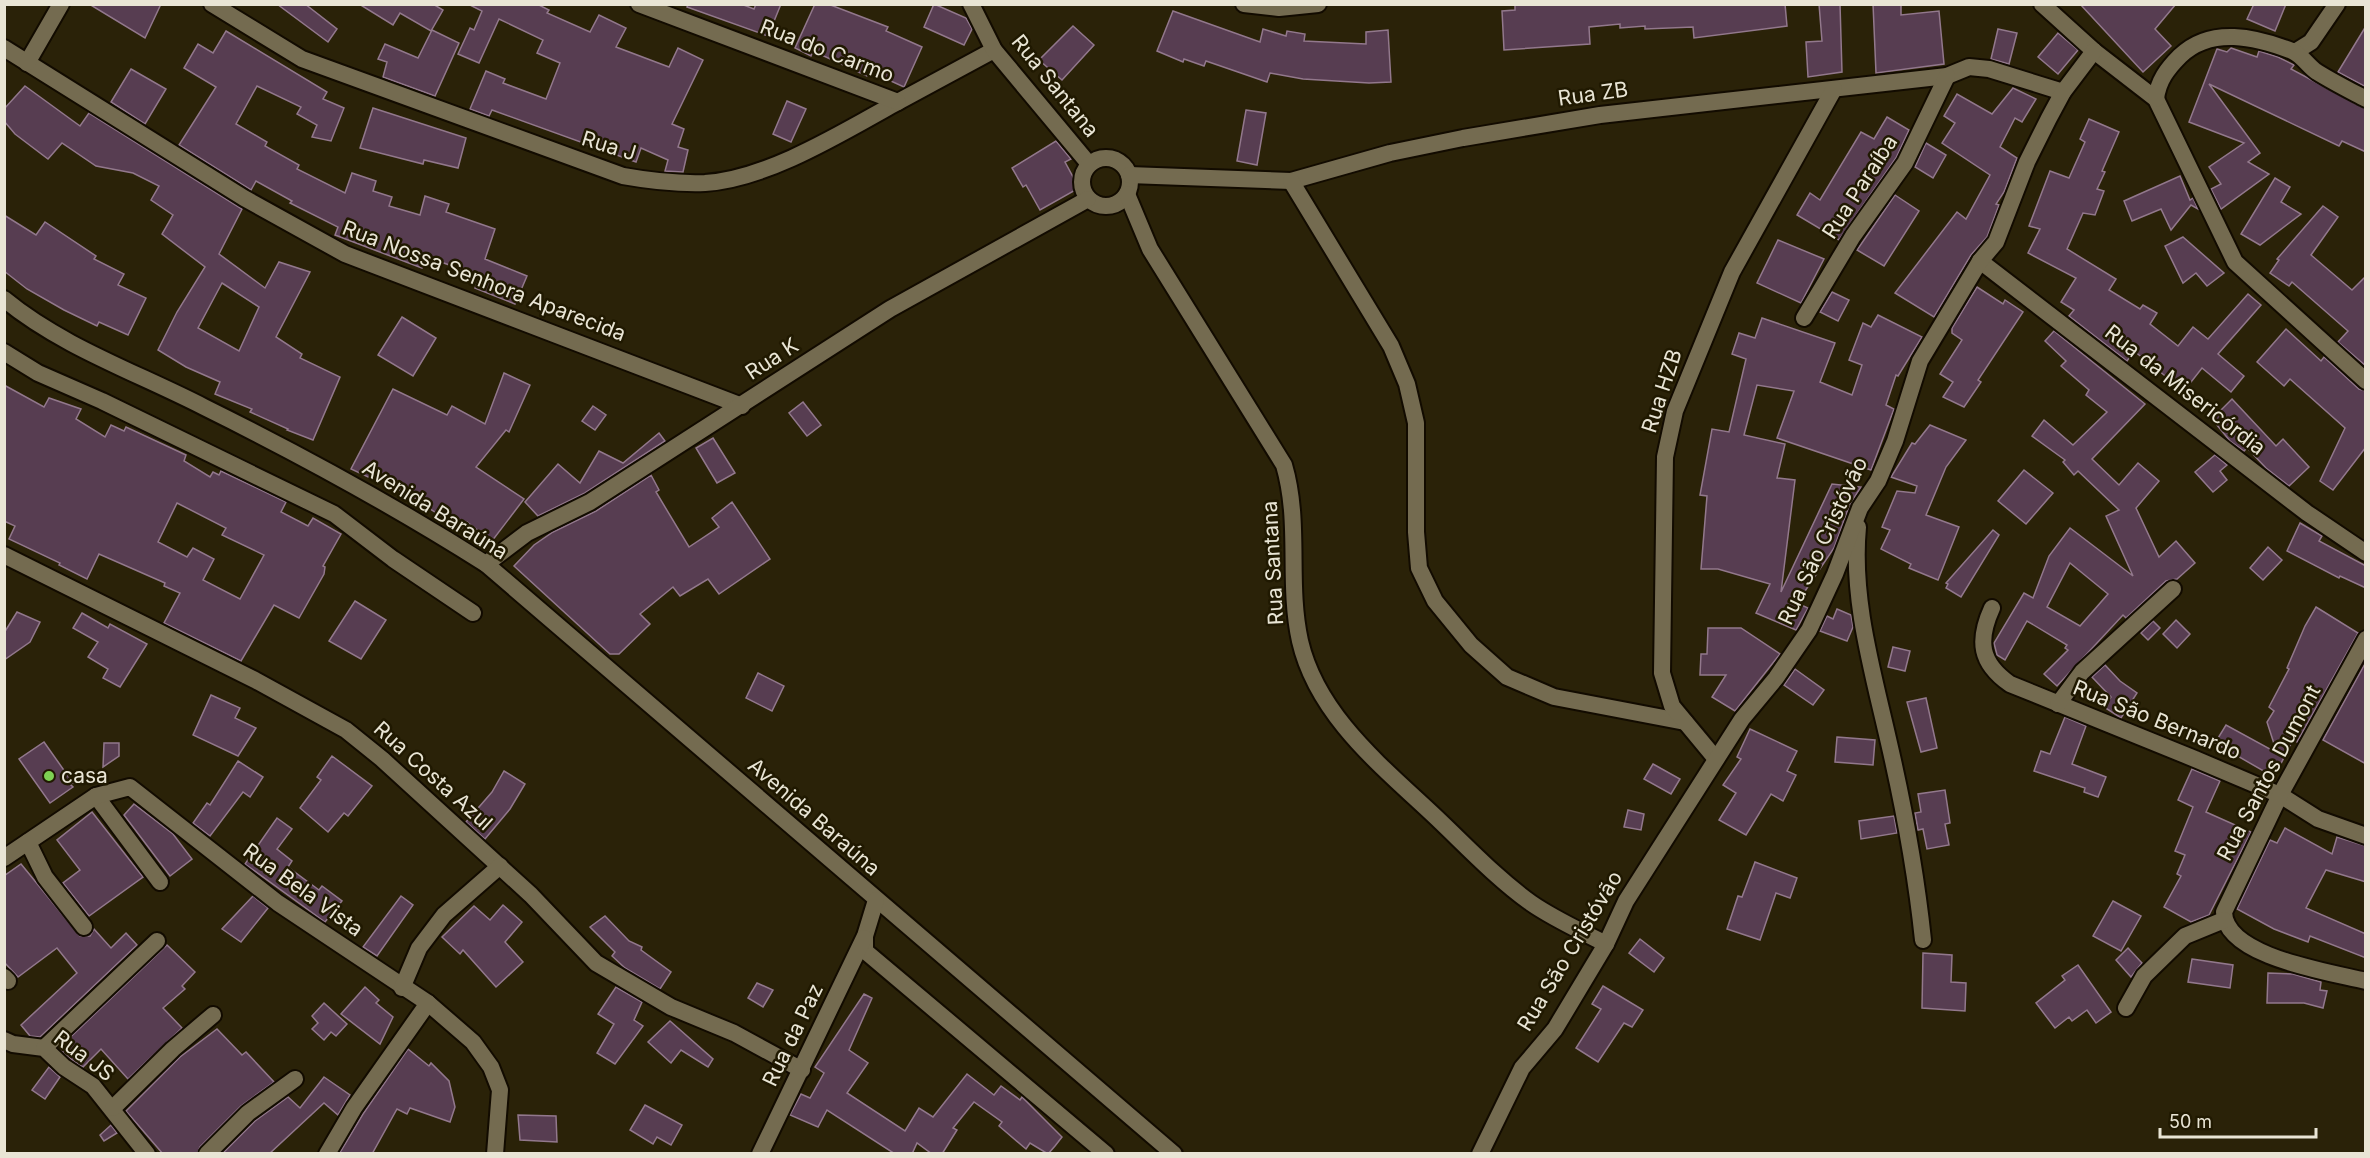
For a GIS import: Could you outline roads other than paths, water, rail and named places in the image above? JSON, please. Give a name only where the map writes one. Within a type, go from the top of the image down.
[{"type":"street","points":[[27,63],[61,4]]},
{"type":"street","name":"Rua J","points":[[213,4],[302,59],[623,176],[666,183],[707,183],[736,177],[822,145],[994,50]]},
{"type":"street","name":"Rua do Carmo","points":[[639,4],[898,102]]},
{"type":"street","name":"Rua Santana","points":[[971,4],[994,50],[1089,164]]},
{"type":"street","points":[[1247,5],[1279,8],[1318,4]]},
{"type":"street","points":[[2042,4],[2094,51],[2156,99],[2235,262],[2366,381]]},
{"type":"street","points":[[2295,52],[2311,42],[2337,4]]},
{"type":"street","points":[[2156,99],[2157,85],[2170,65],[2186,50],[2206,39],[2226,35],[2295,52],[2315,71],[2366,99]]},
{"type":"street","name":"Rua Nossa Senhora Aparecida","points":[[4,48],[244,198],[345,254],[742,406]]},
{"type":"street","name":"Rua São Cristóvão","points":[[1479,1154],[1522,1068],[1555,1029],[1606,944],[1626,901],[1716,759],[1809,630],[1835,574],[1860,508],[1878,481],[1895,441],[1920,361],[1980,261],[1996,242],[2027,162],[2063,92],[2094,51]]},
{"type":"street","name":"Rua ZB","points":[[1129,175],[1291,181],[1390,153],[1522,128],[1600,115],[1947,76],[1969,67],[1989,69],[2063,92]]},
{"type":"street","name":"Rua Paraíba","points":[[1804,318],[1853,236],[1905,163],[1947,76]]},
{"type":"street","name":"Rua HZB","points":[[1716,759],[1672,706],[1662,673],[1665,457],[1675,411],[1732,272],[1834,89]]},
{"type":"street","points":[[1098,159],[1117,160],[1129,175],[1127,194],[1120,202],[1109,206],[1098,206],[1088,200],[1081,182],[1089,164],[1098,159]]},
{"type":"street","points":[[1291,181],[1391,346],[1407,384],[1416,423],[1416,532],[1419,568],[1435,601],[1471,645],[1507,677],[1554,698],[1685,723]]},
{"type":"street","name":"Rua Santana","points":[[1127,194],[1150,249],[1284,465],[1293,494],[1295,538],[1293,589],[1301,642],[1318,688],[1347,732],[1489,868],[1531,903],[1606,944]]},
{"type":"street","name":"Rua K","points":[[486,564],[527,533],[590,502],[890,309],[1088,200]]},
{"type":"street","name":"Rua da Misericórdia","points":[[1980,261],[2307,513],[2366,553]]},
{"type":"street","name":"Avenida Baraúna","points":[[4,299],[53,333],[206,407],[346,481],[423,524],[486,564],[1174,1154]]},
{"type":"street","points":[[4,352],[38,373],[102,401],[334,514],[393,559],[473,613]]},
{"type":"street","points":[[1860,508],[1856,545],[1857,585],[1871,665],[1911,840],[1923,940]]},
{"type":"street","name":"Rua Costa Azul","points":[[8,563],[255,680],[346,730],[382,759],[500,866],[577,941],[596,963],[671,1006],[734,1033],[802,1070]]},
{"type":"street","points":[[2058,704],[2082,672],[2173,589]]},
{"type":"street","name":"Rua São Bernardo","points":[[1992,608],[1983,627],[1982,642],[1988,662],[1996,674],[2010,684],[2280,795],[2318,819],[2366,836]]},
{"type":"street","name":"Rua Santos Dumont","points":[[2228,924],[2224,912],[2230,896],[2280,795],[2366,639]]},
{"type":"street","name":"Rua Bela Vista","points":[[4,858],[96,796],[130,787],[278,903],[402,988],[428,1003],[473,1042],[491,1067],[501,1090],[495,1154]]},
{"type":"street","points":[[96,796],[151,866],[160,882]]},
{"type":"street","points":[[28,842],[45,877],[84,927]]},
{"type":"street","points":[[402,988],[419,948],[444,915],[500,866]]},
{"type":"street","name":"Avenida Baraúna","points":[[865,936],[876,900]]},
{"type":"street","points":[[2126,1008],[2144,976],[2185,936],[2228,924],[2240,941],[2269,955],[2366,981]]},
{"type":"street","points":[[865,936],[865,951],[1088,1148],[1106,1154]]},
{"type":"street","name":"Rua da Paz","points":[[760,1154],[865,936]]},
{"type":"street","points":[[44,1048],[157,941]]},
{"type":"street","points":[[327,1154],[354,1108],[428,1003]]},
{"type":"street","points":[[113,1108],[172,1049],[213,1015]]},
{"type":"street","name":"Rua JS","points":[[4,1040],[44,1048],[64,1066],[93,1086],[113,1108],[147,1154]]},
{"type":"street","points":[[207,1154],[248,1113],[295,1079]]},
{"type":"place","name":"casa","points":[[49,776]]}]
